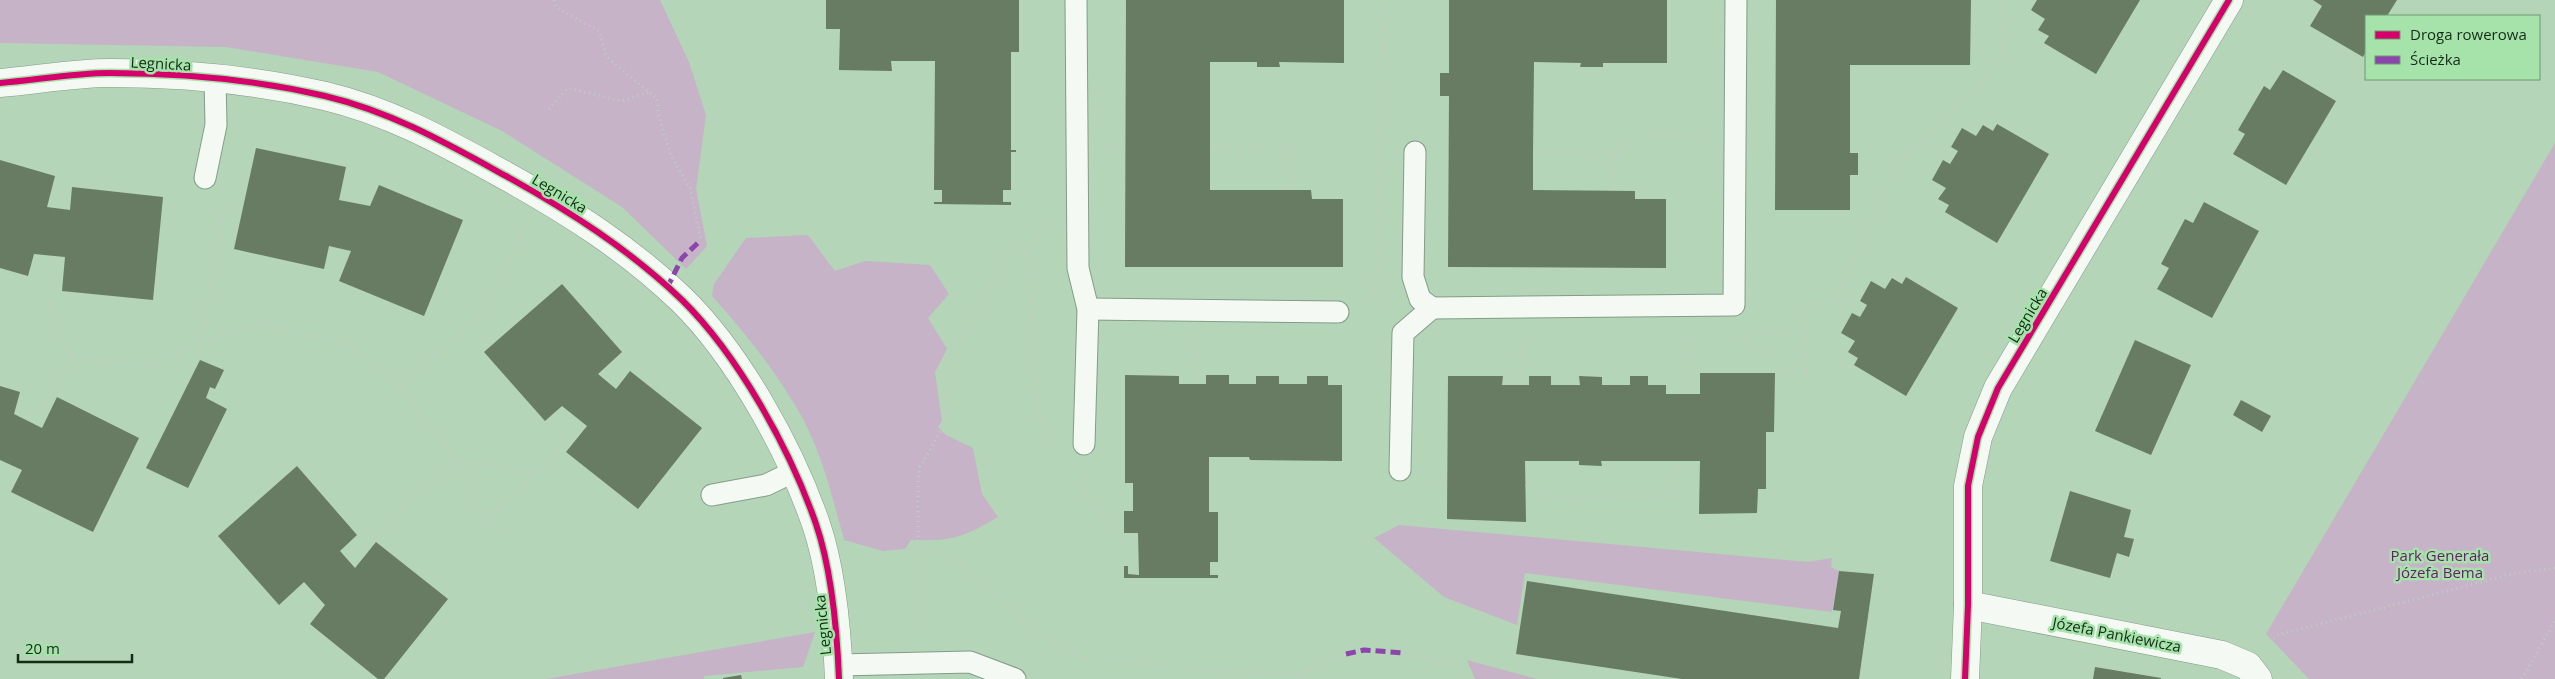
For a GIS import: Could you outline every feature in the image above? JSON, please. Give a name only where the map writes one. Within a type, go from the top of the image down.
[{"type":"street","name":"Legnicka","points":[[1965,679],[1968,605],[1968,486],[1978,437],[1998,388],[2229,0]]},
{"type":"street","name":"Legnicka","points":[[0,83],[109,73],[215,78],[323,96],[379,111],[449,145],[569,211],[621,248],[681,300],[724,348],[772,425],[816,525],[832,595],[839,672]]},
{"type":"street","name":"Józefa Pankiewicza","points":[[1968,605],[2222,655],[2248,666],[2258,679]]},
{"type":"lane","points":[[1076,0],[1078,268],[1088,309],[1084,444]]},
{"type":"lane","points":[[1415,152],[1413,277],[1420,299],[1432,308],[1734,305],[1736,0]]},
{"type":"lane","points":[[205,178],[216,125],[215,78]]},
{"type":"lane","points":[[1400,470],[1403,333],[1432,308]]},
{"type":"lane","points":[[1088,309],[1338,312]]},
{"type":"lane","points":[[712,496],[766,486],[793,472]]},
{"type":"lane","points":[[839,672],[918,663],[970,662],[1015,679]]},
{"type":"path","points":[[554,0],[556,8],[599,31],[606,56],[657,99],[659,117],[671,156],[690,188],[701,240]]},
{"type":"path","points":[[1369,298],[1374,291],[1377,273],[1377,122],[1382,103],[1384,0]]},
{"type":"path","points":[[1734,305],[1735,332],[1797,373],[1805,373],[1807,304],[1834,302],[1893,171],[2001,61],[2001,0]]},
{"type":"path","points":[[548,109],[568,88],[622,102],[650,92]]},
{"type":"path","points":[[1533,153],[1626,154],[1627,136],[1735,135]]},
{"type":"path","points":[[1924,140],[1954,158]]},
{"type":"path","points":[[1210,150],[1292,148],[1293,190]]},
{"type":"path","points":[[1614,154],[1614,190]]},
{"type":"path","points":[[399,387],[488,308],[541,196]]},
{"type":"path","points":[[200,342],[226,201]]},
{"type":"path","points":[[1049,218],[1028,252],[1038,416],[1051,445]]},
{"type":"path","points":[[918,663],[918,482],[920,467],[946,422],[943,373],[1010,248],[1028,252]]},
{"type":"path","points":[[54,276],[48,324],[72,356],[150,365],[200,342],[243,327],[272,325],[319,336],[354,348],[399,387],[456,460],[486,520],[500,536]]},
{"type":"path","points":[[1374,291],[1386,315]]},
{"type":"path","points":[[1837,295],[1864,310]]},
{"type":"path","points":[[1684,394],[1687,306]]},
{"type":"path","points":[[1519,385],[1522,308]]},
{"type":"path","points":[[1197,310],[1197,384]]},
{"type":"path","points":[[1768,330],[1806,332]]},
{"type":"path","points":[[41,415],[72,356]]},
{"type":"path","points":[[486,520],[576,434]]},
{"type":"path","points":[[1084,444],[1083,496],[1127,542],[1139,543]]},
{"type":"path","points":[[456,460],[537,472]]},
{"type":"path","points":[[361,556],[400,510],[456,460]]},
{"type":"path","points":[[1526,484],[1551,498],[1673,496],[1681,461]]},
{"type":"path","points":[[918,544],[951,556],[1043,638],[1083,658],[1174,668],[1296,675],[1308,679]]},
{"type":"path","points":[[2268,643],[2278,635],[2496,578],[2555,568]]},
{"type":"path","points":[[2522,679],[2555,621]]},
{"type":"path","points":[[1404,653],[1462,667],[1458,679]]},
{"type":"path","points":[[1296,675],[1346,654]]},
{"type":"green space","points":[[0,0],[660,0],[689,62],[706,115],[696,189],[707,246],[686,269],[622,207],[502,131],[378,72],[226,47],[0,43]]},
{"type":"green space","name":"Park Generała Józefa Bema","points":[[2555,143],[2555,679],[2309,679],[2266,634]]},
{"type":"green space","points":[[808,235],[835,271],[865,261],[930,265],[949,294],[928,318],[947,349],[935,372],[942,421],[938,427],[946,435],[973,448],[982,494],[998,517],[975,530],[957,537],[937,540],[911,540],[905,549],[883,551],[844,540],[819,457],[798,410],[758,350],[712,296],[714,284],[746,238]]},
{"type":"green space","points":[[1399,525],[1808,562],[1832,558],[1831,567],[1839,571],[1832,612],[1525,573],[1517,625],[1444,597],[1374,538]]},
{"type":"green space","points":[[815,632],[803,667],[704,676],[704,679],[546,679]]},
{"type":"green space","points":[[1467,660],[1537,679],[1475,679]]},
{"type":"building","points":[[826,0],[1019,0],[1019,52],[1011,52],[1011,150],[1016,150],[1016,152],[1011,152],[1011,190],[1003,190],[1003,202],[1011,202],[1011,205],[934,204],[934,202],[942,202],[942,190],[934,190],[935,61],[891,61],[892,71],[839,70],[840,29],[826,29]]},
{"type":"building","points":[[1126,0],[1344,0],[1344,63],[1279,62],[1280,67],[1257,67],[1257,62],[1210,62],[1210,190],[1311,190],[1312,199],[1343,199],[1343,267],[1125,267]]},
{"type":"building","points":[[1449,0],[1667,0],[1667,63],[1603,63],[1603,67],[1580,67],[1581,63],[1534,62],[1533,153],[1533,190],[1635,191],[1635,199],[1666,199],[1666,268],[1448,267],[1449,96],[1440,96],[1440,73],[1449,73]]},
{"type":"building","points":[[1776,0],[1971,0],[1970,65],[1850,65],[1850,153],[1858,153],[1858,175],[1850,175],[1850,210],[1775,210]]},
{"type":"building","points":[[2037,0],[2140,0],[2096,74],[2044,43],[2049,36],[2038,30],[2045,19],[2031,10]]},
{"type":"building","points":[[2313,0],[2397,0],[2388,15],[2365,15],[2365,53],[2363,57],[2310,26],[2322,6]]},
{"type":"building","points":[[2283,70],[2336,101],[2286,185],[2233,154],[2245,134],[2238,130],[2264,86],[2270,90]]},
{"type":"building","points":[[1997,124],[2049,154],[1997,243],[1945,212],[1949,205],[1938,199],[1946,188],[1932,180],[1943,160],[1950,164],[1958,151],[1951,147],[1962,128],[1976,136],[1983,125],[1993,131]]},
{"type":"building","points":[[256,148],[346,167],[339,200],[370,206],[379,185],[463,220],[424,316],[339,281],[351,251],[329,246],[324,269],[234,249]]},
{"type":"building","points":[[0,160],[55,176],[47,207],[70,210],[72,187],[163,197],[153,300],[62,291],[65,257],[34,254],[28,276],[0,268]]},
{"type":"building","points":[[2204,202],[2259,231],[2212,318],[2157,289],[2169,268],[2161,264],[2185,219],[2193,223]]},
{"type":"building","points":[[1906,277],[1958,308],[1906,396],[1854,365],[1858,358],[1848,352],[1855,341],[1841,333],[1852,313],[1860,317],[1867,305],[1860,301],[1871,281],[1885,289],[1892,278],[1902,284]]},
{"type":"building","points":[[562,284],[622,352],[598,374],[616,389],[630,371],[702,428],[638,509],[566,452],[587,426],[562,406],[545,421],[484,352]]},
{"type":"building","points":[[2135,340],[2191,365],[2151,455],[2095,431]]},
{"type":"building","points":[[200,360],[224,370],[215,389],[210,387],[206,398],[227,409],[188,488],[146,468]]},
{"type":"building","points":[[1700,373],[1775,373],[1774,432],[1766,432],[1766,489],[1758,489],[1757,513],[1699,514],[1700,461],[1601,461],[1602,466],[1579,465],[1579,461],[1525,461],[1526,522],[1447,519],[1448,376],[1503,376],[1502,385],[1529,385],[1529,376],[1551,376],[1551,385],[1580,385],[1579,376],[1602,377],[1602,385],[1630,385],[1630,376],[1648,376],[1648,385],[1666,385],[1666,394],[1700,394]]},
{"type":"building","points":[[1125,375],[1179,376],[1179,384],[1206,384],[1206,375],[1229,375],[1229,384],[1256,384],[1256,376],[1279,376],[1279,384],[1307,384],[1307,376],[1328,376],[1328,385],[1342,385],[1342,461],[1250,460],[1249,457],[1209,457],[1209,512],[1218,512],[1218,562],[1210,562],[1210,575],[1218,575],[1218,578],[1124,578],[1124,566],[1128,566],[1128,574],[1139,575],[1138,533],[1124,533],[1124,511],[1133,511],[1133,483],[1125,483]]},
{"type":"building","points":[[0,386],[20,392],[14,414],[42,428],[57,397],[139,438],[93,532],[11,492],[22,470],[0,460]]},
{"type":"building","points":[[2241,400],[2271,416],[2262,432],[2233,415]]},
{"type":"building","points":[[297,466],[357,535],[340,551],[355,568],[376,542],[448,599],[384,679],[378,679],[310,624],[325,605],[304,582],[279,605],[218,536]]},
{"type":"building","points":[[2070,491],[2131,510],[2124,537],[2134,539],[2129,557],[2117,553],[2110,578],[2050,561]]},
{"type":"building","points":[[1839,571],[1874,574],[1859,679],[1682,679],[1516,654],[1527,581],[1838,628],[1841,611],[1833,610]]},
{"type":"building","points":[[2095,667],[2161,678],[2161,679],[2093,679]]},
{"type":"building","points":[[741,675],[742,679],[723,679],[723,678]]},
{"type":"marked path","points":[[667,288],[682,258],[701,240]]},
{"type":"marked path","points":[[1346,654],[1364,650],[1404,653]]},
{"type":"cycle path","points":[[1965,679],[1968,605],[1968,486],[1978,437],[1998,388],[2229,0]]},
{"type":"cycle path","points":[[0,83],[96,73],[164,74],[219,78],[299,90],[325,96],[373,111],[440,140],[529,189],[598,232],[662,281],[703,322],[742,375],[777,435],[805,495],[816,524],[826,561],[833,600],[839,679]]}]
